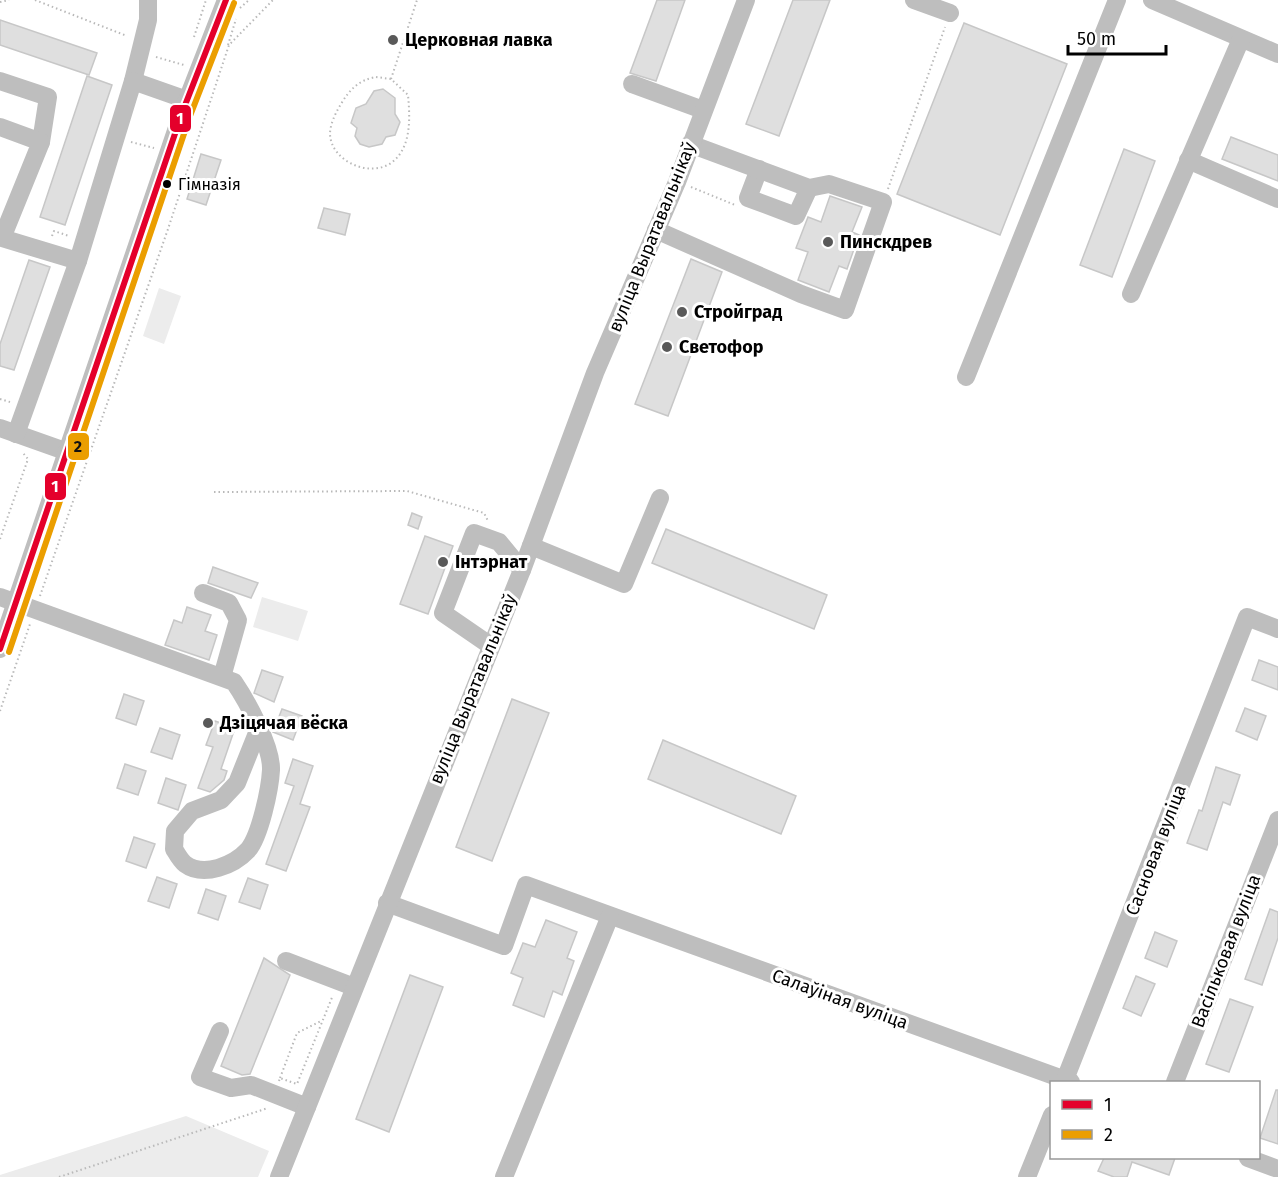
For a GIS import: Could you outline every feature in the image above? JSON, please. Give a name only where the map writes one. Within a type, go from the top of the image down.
[{"type":"street","points":[[65,451],[8,431],[78,261],[133,81],[148,20],[148,0]]},
{"type":"street","name":"вуліца Выратавальнікаў","points":[[279,1177],[522,570],[595,373],[656,230],[746,0]]},
{"type":"street","points":[[914,0],[950,13]]},
{"type":"street","points":[[966,377],[1117,0]]},
{"type":"street","points":[[1154,0],[1278,54]]},
{"type":"street","points":[[0,649],[7,599],[65,451],[214,25],[233,4]]},
{"type":"street","points":[[1131,294],[1241,39]]},
{"type":"street","points":[[0,81],[48,97],[41,142],[2,238],[78,261]]},
{"type":"street","points":[[133,81],[187,100]]},
{"type":"street","points":[[632,84],[703,110]]},
{"type":"street","points":[[0,127],[41,142]]},
{"type":"street","points":[[656,230],[801,294],[844,310],[883,202],[829,184],[809,188],[690,144]]},
{"type":"street","points":[[1188,160],[1278,199]]},
{"type":"street","points":[[759,169],[748,198],[796,216],[809,188]]},
{"type":"street","points":[[531,546],[624,584],[660,498]]},
{"type":"street","points":[[491,646],[443,613],[474,533],[499,542],[522,570]]},
{"type":"street","points":[[203,592],[229,603],[238,620],[222,677]]},
{"type":"street","points":[[7,599],[234,682],[253,711],[259,728],[271,769],[263,814],[249,849],[228,865],[205,870],[185,864],[174,849],[175,831],[192,811],[221,800],[237,783],[259,728]]},
{"type":"street","name":"Сасновая вуліца","points":[[1067,1081],[1247,617],[1278,629]]},
{"type":"street","name":"Васільковая вуліца","points":[[1176,1081],[1278,819]]},
{"type":"street","name":"Салаўіная вуліца","points":[[387,903],[504,946],[526,885],[1064,1081]]},
{"type":"street","points":[[504,1177],[610,916]]},
{"type":"street","points":[[286,961],[354,987]]},
{"type":"street","points":[[220,1031],[200,1077],[231,1088],[251,1085],[307,1107]]},
{"type":"street","points":[[1027,1177],[1050,1120]]},
{"type":"street","points":[[1251,1159],[1278,1169]]},
{"type":"path","points":[[0,2],[9,0]]},
{"type":"path","points":[[35,0],[128,37]]},
{"type":"path","points":[[191,44],[206,0]]},
{"type":"path","points":[[233,4],[249,0]]},
{"type":"path","points":[[0,711],[229,45],[273,0]]},
{"type":"path","points":[[391,79],[417,0]]},
{"type":"path","points":[[883,202],[950,13]]},
{"type":"path","points":[[203,123],[236,19]]},
{"type":"path","points":[[153,56],[184,66],[188,55]]},
{"type":"path","points":[[376,77],[391,79],[408,95],[411,121],[404,147],[390,164],[371,169],[351,165],[337,153],[330,135],[335,114],[346,96],[361,80],[376,77]]},
{"type":"path","points":[[46,253],[54,231],[71,237]]},
{"type":"path","points":[[0,539],[28,459],[22,452]]},
{"type":"path","points":[[214,492],[407,491],[484,513],[499,542]]},
{"type":"path","points":[[280,1078],[297,1033],[323,1020]]},
{"type":"shaded area","points":[[159,288],[181,296],[164,344],[143,336]]},
{"type":"shaded area","points":[[262,597],[308,611],[298,641],[253,627]]},
{"type":"shaded area","points":[[186,1116],[269,1151],[258,1177],[0,1177],[0,1175]]},
{"type":"building","points":[[657,0],[685,0],[656,81],[630,73]]},
{"type":"building","points":[[793,0],[830,0],[779,136],[746,124]]},
{"type":"building","points":[[0,20],[97,53],[89,75],[0,45]]},
{"type":"building","points":[[964,23],[1067,64],[1000,235],[897,194]]},
{"type":"building","points":[[87,76],[112,85],[65,225],[40,217]]},
{"type":"building","points":[[383,89],[395,98],[395,114],[400,122],[395,135],[386,137],[382,144],[369,147],[360,144],[355,136],[357,128],[351,123],[356,108],[366,104],[374,91]]},
{"type":"building","points":[[1231,137],[1278,155],[1278,181],[1222,159]]},
{"type":"building","points":[[1124,149],[1155,161],[1112,277],[1080,265]]},
{"type":"building","points":[[201,154],[221,160],[206,205],[187,199]]},
{"type":"building","name":"Пинскдрев","points":[[830,196],[862,207],[852,232],[859,235],[847,269],[839,266],[829,292],[798,280],[808,252],[796,248],[808,217],[821,222]]},
{"type":"building","points":[[324,208],[350,214],[345,235],[318,228]]},
{"type":"building","points":[[691,259],[722,272],[668,416],[635,404]]},
{"type":"building","points":[[29,260],[50,267],[14,370],[0,366],[0,344]]},
{"type":"building","points":[[412,513],[422,517],[418,529],[408,525]]},
{"type":"building","points":[[666,529],[827,595],[814,629],[652,563]]},
{"type":"building","points":[[425,536],[453,546],[428,614],[400,604]]},
{"type":"building","points":[[213,567],[258,583],[251,598],[208,583]]},
{"type":"building","points":[[187,607],[211,615],[205,631],[217,635],[209,660],[165,645],[174,620],[182,623]]},
{"type":"building","points":[[1259,660],[1278,667],[1278,690],[1252,680]]},
{"type":"building","points":[[262,670],[283,677],[274,702],[254,693]]},
{"type":"building","points":[[124,694],[144,701],[136,725],[116,718]]},
{"type":"building","points":[[512,699],[549,713],[492,861],[456,847]]},
{"type":"building","points":[[1245,708],[1266,716],[1257,740],[1236,731]]},
{"type":"building","points":[[282,709],[302,716],[293,740],[273,732]]},
{"type":"building","points":[[215,721],[235,728],[221,769],[227,771],[224,780],[210,792],[198,788],[213,747],[206,745]]},
{"type":"building","points":[[160,728],[180,735],[172,759],[151,752]]},
{"type":"building","points":[[663,740],[796,796],[781,834],[648,779]]},
{"type":"building","points":[[293,759],[313,766],[300,804],[310,807],[286,871],[266,864],[294,786],[285,783]]},
{"type":"building","points":[[125,764],[146,771],[138,795],[117,788]]},
{"type":"building","points":[[1216,767],[1240,775],[1230,805],[1223,802],[1207,850],[1187,843],[1199,810],[1202,811]]},
{"type":"building","points":[[166,778],[186,785],[178,810],[158,803]]},
{"type":"building","points":[[134,837],[155,844],[146,868],[126,861]]},
{"type":"building","points":[[157,877],[177,884],[169,908],[148,901]]},
{"type":"building","points":[[248,878],[268,885],[260,909],[239,902]]},
{"type":"building","points":[[206,889],[226,896],[218,920],[198,913]]},
{"type":"building","points":[[1270,909],[1278,912],[1278,938],[1262,985],[1245,979]]},
{"type":"building","points":[[546,920],[577,932],[567,958],[574,961],[562,995],[553,991],[544,1017],[513,1005],[523,978],[511,973],[523,943],[535,947]]},
{"type":"building","points":[[1155,932],[1177,941],[1167,967],[1145,958]]},
{"type":"building","points":[[264,958],[290,975],[250,1074],[242,1075],[221,1066]]},
{"type":"building","points":[[410,975],[443,987],[389,1132],[356,1119]]},
{"type":"building","points":[[1136,976],[1155,984],[1141,1016],[1123,1008]]},
{"type":"building","points":[[1230,999],[1253,1007],[1229,1072],[1206,1064]]},
{"type":"building","points":[[1276,1090],[1278,1090],[1278,1144],[1260,1138]]},
{"type":"building","points":[[1104,1159],[1175,1159],[1169,1175],[1132,1162],[1127,1177],[1114,1177],[1098,1171]]},
{"type":"transit line","name":"1","points":[[0,649],[182,113],[226,0]]},
{"type":"transit line","name":"2","points":[[9,652],[190,116],[234,3]]},
{"type":"place","name":"Церковная лавка","points":[[393,40]]},
{"type":"place","name":"Гімназія","points":[[167,184]]},
{"type":"place","name":"Пинскдрев","points":[[828,242]]},
{"type":"place","name":"Стройград","points":[[682,312]]},
{"type":"place","name":"Светофор","points":[[667,347]]},
{"type":"place","name":"Інтэрнат","points":[[443,562]]},
{"type":"place","name":"Дзіцячая вёска","points":[[208,723]]}]
